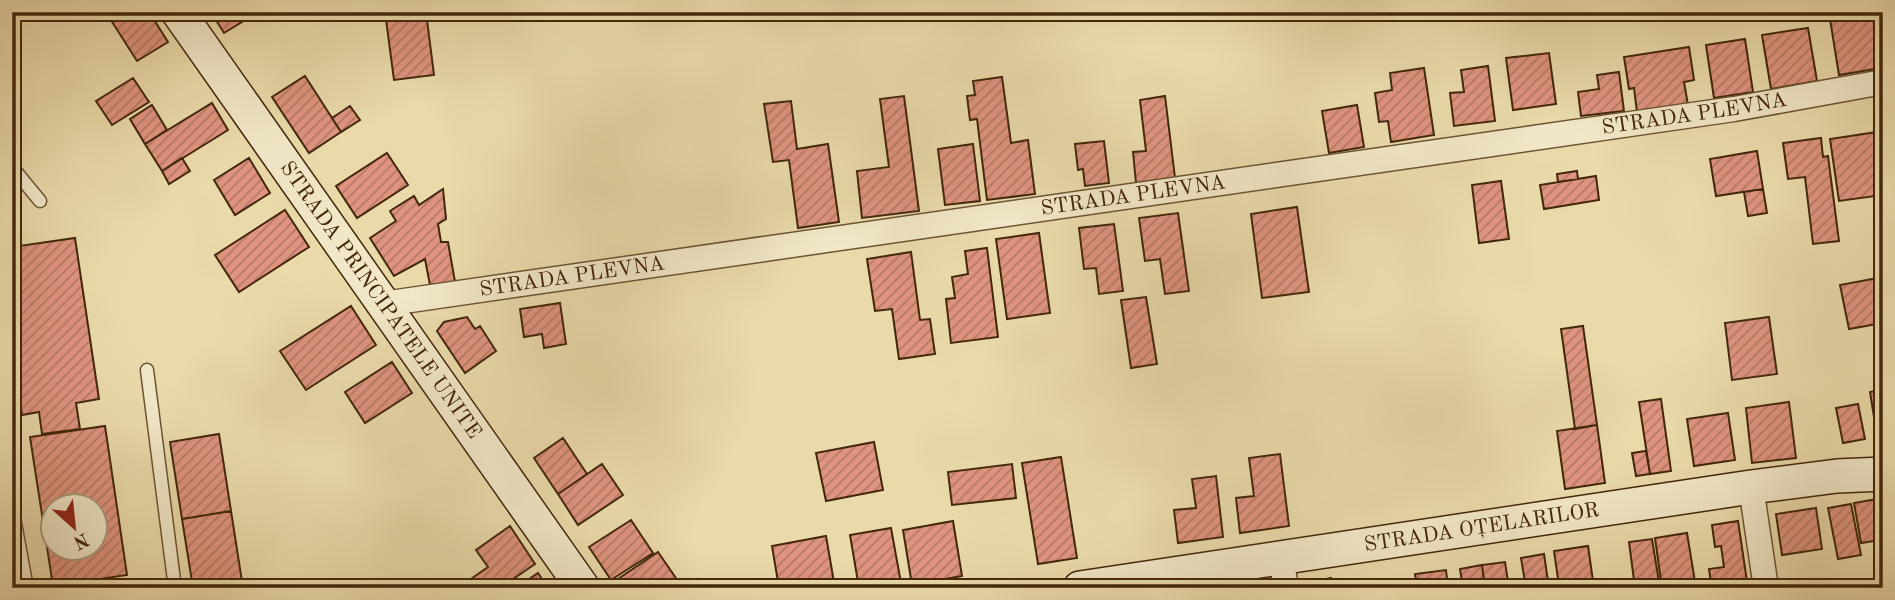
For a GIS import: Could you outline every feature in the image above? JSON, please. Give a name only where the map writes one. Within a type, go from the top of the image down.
[{"type":"street","name":"STRADA PRINCIPATELE UNITE","points":[[178,12],[583,588]]},
{"type":"street","name":"STRADA PLEVNA","points":[[383,304],[1721,111],[1883,82]]},
{"type":"street","name":"STRADA OȚELARILOR","points":[[1080,588],[1283,572],[1751,487],[1837,475],[1883,474]]},
{"type":"street","points":[[1751,487],[1766,588]]},
{"type":"lane","points":[[12,167],[40,201]]},
{"type":"lane","points":[[146,370],[175,588]]},
{"type":"lane","points":[[12,507],[27,588]]},
{"type":"building","points":[[149,12],[168,42],[137,61],[107,14]]},
{"type":"building","points":[[211,12],[248,12],[250,17],[224,33]]},
{"type":"building","points":[[385,12],[426,12],[434,75],[394,80]]},
{"type":"building","points":[[858,12],[891,12],[859,17]]},
{"type":"building","points":[[1872,12],[1881,68],[1839,75],[1830,19]]},
{"type":"building","points":[[1808,28],[1817,81],[1771,89],[1762,35]]},
{"type":"building","points":[[1745,39],[1753,92],[1714,98],[1706,45]]},
{"type":"building","points":[[1689,47],[1694,80],[1684,82],[1688,105],[1637,112],[1634,88],[1629,89],[1624,57]]},
{"type":"building","points":[[1549,53],[1556,104],[1513,110],[1506,58]]},
{"type":"building","points":[[1488,66],[1495,121],[1454,126],[1450,93],[1464,92],[1461,70]]},
{"type":"building","points":[[1424,68],[1434,135],[1391,142],[1388,121],[1379,122],[1375,93],[1392,90],[1390,73]]},
{"type":"building","points":[[1619,72],[1624,111],[1581,116],[1578,92],[1599,89],[1597,75]]},
{"type":"building","points":[[305,76],[341,132],[309,153],[272,97]]},
{"type":"building","points":[[1002,77],[1011,143],[1028,140],[1035,194],[987,200],[977,119],[970,120],[967,96],[975,95],[973,81]]},
{"type":"building","points":[[133,78],[149,102],[112,125],[96,101]]},
{"type":"building","points":[[904,96],[919,211],[862,218],[857,171],[889,167],[880,99]]},
{"type":"building","points":[[1165,96],[1175,178],[1136,183],[1133,152],[1146,151],[1140,100]]},
{"type":"building","points":[[791,101],[797,149],[828,144],[839,222],[798,228],[789,160],[773,162],[764,104]]},
{"type":"building","points":[[212,103],[228,130],[162,171],[145,144]]},
{"type":"building","points":[[152,105],[167,130],[145,144],[130,119]]},
{"type":"building","points":[[1357,105],[1364,147],[1329,153],[1322,111]]},
{"type":"building","points":[[350,106],[360,120],[341,132],[332,118]]},
{"type":"building","points":[[1877,132],[1879,150],[1883,149],[1883,195],[1839,201],[1830,139]]},
{"type":"building","points":[[1821,138],[1823,157],[1828,156],[1839,241],[1813,244],[1805,177],[1788,179],[1783,143]]},
{"type":"building","points":[[1104,141],[1109,183],[1085,186],[1083,169],[1078,170],[1075,144]]},
{"type":"building","points":[[973,144],[980,201],[945,205],[938,149]]},
{"type":"building","points":[[1757,151],[1763,189],[1716,196],[1710,159]]},
{"type":"building","points":[[387,153],[408,185],[357,218],[336,186]]},
{"type":"building","points":[[182,158],[190,171],[169,184],[162,171]]},
{"type":"building","points":[[249,158],[270,193],[235,215],[214,180]]},
{"type":"building","points":[[1577,171],[1578,179],[1558,182],[1557,174]]},
{"type":"building","points":[[1596,176],[1599,200],[1544,209],[1540,185]]},
{"type":"building","points":[[1501,181],[1509,239],[1479,243],[1472,185]]},
{"type":"building","points":[[443,189],[446,219],[438,224],[441,242],[448,242],[455,282],[430,285],[425,259],[394,276],[370,238],[396,221],[390,211],[414,196],[419,205]]},
{"type":"building","points":[[1763,189],[1767,213],[1748,216],[1744,192]]},
{"type":"building","points":[[1297,207],[1309,292],[1262,298],[1251,214]]},
{"type":"building","points":[[285,210],[309,247],[239,292],[215,255]]},
{"type":"building","points":[[1178,213],[1189,291],[1165,294],[1160,259],[1145,261],[1139,218]]},
{"type":"building","points":[[1114,224],[1123,291],[1099,294],[1096,268],[1084,269],[1079,228]]},
{"type":"building","points":[[1039,233],[1050,313],[1007,319],[996,239]]},
{"type":"building","points":[[75,238],[99,399],[76,403],[80,429],[42,434],[39,412],[22,415],[12,347],[12,247]]},
{"type":"building","points":[[987,248],[998,337],[951,343],[946,299],[955,298],[952,277],[968,274],[965,251]]},
{"type":"building","points":[[911,252],[920,320],[930,319],[935,354],[899,359],[892,309],[875,311],[867,259]]},
{"type":"building","points":[[1883,277],[1883,323],[1849,329],[1840,285]]},
{"type":"building","points":[[1146,297],[1157,364],[1131,368],[1121,300]]},
{"type":"building","points":[[560,303],[566,344],[544,348],[542,334],[524,337],[520,309]]},
{"type":"building","points":[[351,306],[376,345],[306,390],[280,351]]},
{"type":"building","points":[[467,317],[475,329],[480,326],[496,351],[465,373],[437,331],[444,322]]},
{"type":"building","points":[[1769,317],[1777,374],[1732,380],[1725,323]]},
{"type":"building","points":[[1583,326],[1597,425],[1575,429],[1561,329]]},
{"type":"building","points":[[392,362],[412,393],[365,423],[345,392]]},
{"type":"building","points":[[1883,390],[1883,415],[1874,417],[1870,392]]},
{"type":"building","points":[[1661,399],[1671,471],[1650,474],[1639,402]]},
{"type":"building","points":[[1789,402],[1796,458],[1752,463],[1746,408]]},
{"type":"building","points":[[1858,404],[1865,439],[1843,443],[1836,408]]},
{"type":"building","points":[[1728,413],[1735,460],[1694,466],[1687,419]]},
{"type":"building","points":[[1597,425],[1605,483],[1565,489],[1557,431]]},
{"type":"building","points":[[105,426],[127,575],[53,586],[49,562],[108,562],[108,491],[38,491],[30,437]]},
{"type":"building","points":[[219,434],[231,511],[182,519],[170,442]]},
{"type":"building","points":[[563,438],[587,474],[558,494],[534,458]]},
{"type":"building","points":[[874,442],[883,490],[826,501],[816,453]]},
{"type":"building","points":[[1646,451],[1650,474],[1636,476],[1632,453]]},
{"type":"building","points":[[1280,454],[1289,526],[1240,533],[1236,498],[1254,496],[1249,458]]},
{"type":"building","points":[[1061,457],[1077,558],[1038,564],[1022,463]]},
{"type":"building","points":[[602,464],[623,495],[578,525],[558,494]]},
{"type":"building","points":[[1012,464],[1016,498],[952,505],[948,472]]},
{"type":"building","points":[[1216,476],[1223,537],[1178,543],[1174,510],[1196,508],[1192,479]]},
{"type":"building","points":[[1883,498],[1883,572],[1880,573],[1874,541],[1861,543],[1854,503]]},
{"type":"building","points":[[1851,504],[1861,555],[1838,559],[1828,508]]},
{"type":"building","points":[[1816,508],[1822,549],[1782,555],[1776,514]]},
{"type":"building","points":[[231,511],[243,588],[193,588],[182,519]]},
{"type":"building","points":[[631,520],[653,553],[611,580],[589,547]]},
{"type":"building","points":[[953,521],[962,576],[912,585],[903,530]]},
{"type":"building","points":[[1738,521],[1748,588],[1727,588],[1726,581],[1711,583],[1709,569],[1724,567],[1721,546],[1715,547],[1712,525]]},
{"type":"building","points":[[510,526],[535,564],[500,588],[458,588],[488,567],[476,550]]},
{"type":"building","points":[[891,528],[901,583],[859,588],[850,535]]},
{"type":"building","points":[[1687,533],[1696,588],[1662,588],[1655,538]]},
{"type":"building","points":[[826,536],[835,588],[779,588],[772,546]]},
{"type":"building","points":[[1652,539],[1660,588],[1635,588],[1629,542]]},
{"type":"building","points":[[12,544],[19,588],[12,588]]},
{"type":"building","points":[[1588,546],[1594,588],[1563,588],[1562,579],[1558,579],[1554,551]]},
{"type":"building","points":[[658,552],[680,584],[674,588],[623,588],[618,579]]},
{"type":"building","points":[[1544,554],[1549,588],[1526,588],[1521,558]]},
{"type":"building","points":[[1505,562],[1509,588],[1485,588],[1482,565]]},
{"type":"building","points":[[1482,565],[1485,588],[1463,588],[1460,569]]},
{"type":"building","points":[[1446,570],[1448,588],[1417,588],[1415,574]]},
{"type":"building","points":[[538,573],[548,588],[516,588]]},
{"type":"building","points":[[1331,578],[1333,588],[1296,588],[1296,585]]},
{"type":"building","points":[[1372,580],[1373,588],[1349,588],[1348,584]]}]
